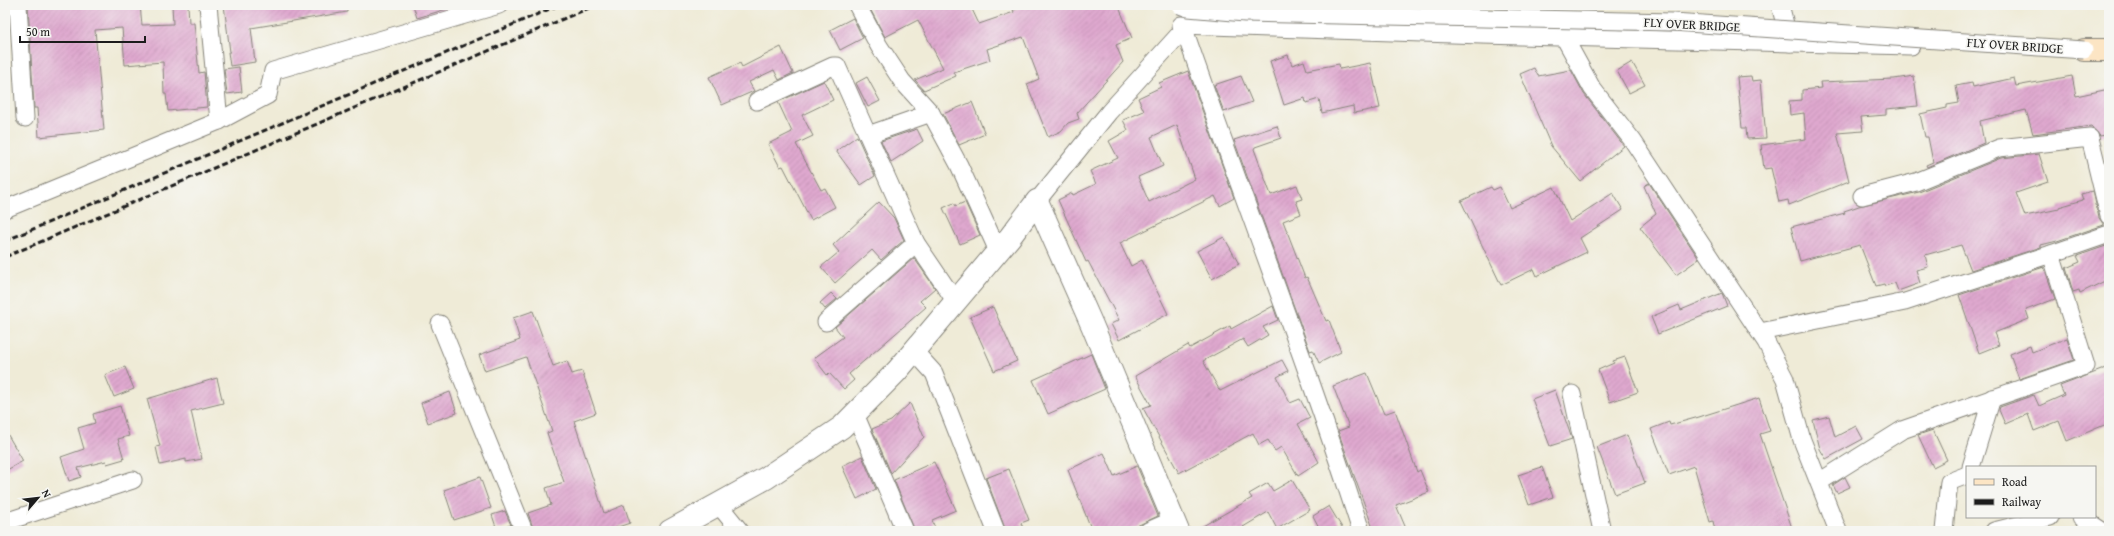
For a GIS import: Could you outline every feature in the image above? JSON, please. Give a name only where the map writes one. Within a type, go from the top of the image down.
[{"type":"main road","points":[[2084,50],[2109,50]]},
{"type":"street","points":[[18,5],[25,118]]},
{"type":"street","points":[[208,5],[219,121]]},
{"type":"street","points":[[5,209],[219,121],[268,95],[273,71],[499,5]]},
{"type":"street","points":[[858,5],[879,46],[902,81],[931,113],[958,165],[998,251]]},
{"type":"street","name":"FLY OVER BRIDGE","points":[[1180,5],[1188,8],[1246,13],[1673,22],[2084,50]]},
{"type":"street","points":[[1780,5],[1790,44]]},
{"type":"street","points":[[1361,531],[1327,423],[1222,139],[1184,29],[1181,25],[1790,44],[2109,50]]},
{"type":"street","points":[[670,531],[766,478],[842,427],[914,351],[998,251],[1108,112],[1184,29]]},
{"type":"street","points":[[1564,37],[1592,88],[1633,141],[1760,332],[1784,379],[1802,440],[1819,482],[1835,530]]},
{"type":"street","points":[[757,101],[833,66],[837,66],[916,243],[956,302]]},
{"type":"street","points":[[868,135],[931,113]]},
{"type":"street","points":[[1862,196],[1916,182],[1999,148],[2090,138],[2109,216]]},
{"type":"street","points":[[1037,200],[1095,332],[1176,525],[1148,531]]},
{"type":"street","points":[[1760,332],[1905,302],[2109,234]]},
{"type":"street","points":[[826,322],[916,243]]},
{"type":"street","points":[[1819,482],[1902,430],[2086,366],[2051,254]]},
{"type":"street","points":[[440,324],[524,531]]},
{"type":"street","points":[[914,351],[934,372],[996,531]]},
{"type":"street","points":[[1572,394],[1602,531]]},
{"type":"street","points":[[1971,466],[1992,398]]},
{"type":"street","points":[[855,414],[905,531]]},
{"type":"street","points":[[1944,531],[1949,482],[1966,475]]},
{"type":"street","points":[[5,522],[133,480]]},
{"type":"street","points":[[718,504],[740,531]]},
{"type":"street","points":[[1994,531],[2046,518]]},
{"type":"street","points":[[2082,518],[2102,531]]},
{"type":"building","points":[[28,5],[140,5],[142,25],[173,24],[172,5],[188,5],[189,23],[194,23],[199,73],[204,72],[207,107],[168,111],[166,94],[164,94],[163,62],[125,65],[122,28],[95,30],[104,130],[39,137],[37,108],[34,108]]},
{"type":"building","points":[[224,5],[347,5],[347,12],[251,28],[255,62],[230,66],[228,52],[230,52]]},
{"type":"building","points":[[413,5],[452,5],[453,7],[417,18]]},
{"type":"building","points":[[868,5],[970,5],[979,24],[1014,12],[1013,10],[1026,5],[1118,5],[1132,38],[1116,45],[1123,62],[1077,113],[1079,119],[1068,123],[1061,131],[1048,137],[1027,84],[1039,79],[1023,37],[987,49],[990,60],[954,72],[956,76],[924,90],[915,80],[943,68],[918,20],[885,37]]},
{"type":"building","points":[[853,18],[863,38],[840,50],[830,30]]},
{"type":"building","points":[[781,47],[793,73],[779,80],[774,70],[749,82],[754,91],[722,105],[709,77],[740,63],[742,67]]},
{"type":"building","points":[[1288,55],[1292,65],[1304,61],[1307,70],[1339,64],[1340,69],[1370,63],[1380,108],[1354,113],[1353,106],[1322,113],[1319,99],[1306,103],[1305,98],[1284,105],[1270,61]]},
{"type":"building","points":[[1632,62],[1645,85],[1629,93],[1617,71]]},
{"type":"building","points":[[239,67],[242,92],[227,94],[224,69]]},
{"type":"building","points":[[1534,68],[1538,76],[1571,70],[1584,94],[1624,146],[1580,181],[1551,146],[1520,74]]},
{"type":"building","points":[[1188,71],[1234,198],[1220,206],[1215,196],[1120,243],[1131,266],[1142,260],[1168,314],[1119,340],[1111,324],[1119,320],[1088,261],[1086,262],[1058,200],[1072,193],[1073,195],[1096,184],[1090,171],[1118,158],[1109,141],[1128,130],[1123,120],[1144,111],[1138,98],[1161,87],[1159,83]],"holes":[[[1177,125],[1195,179],[1149,202],[1138,177],[1163,166],[1151,137]]]},
{"type":"building","points":[[1241,76],[1252,102],[1224,112],[1214,85]]},
{"type":"building","points":[[1751,76],[1752,81],[1761,80],[1766,138],[1747,139],[1746,128],[1742,128],[1737,77]]},
{"type":"building","points":[[1914,76],[1918,106],[1886,109],[1886,115],[1861,117],[1863,131],[1837,133],[1849,181],[1789,205],[1788,200],[1779,202],[1771,168],[1764,169],[1761,145],[1806,139],[1804,113],[1790,115],[1789,101],[1802,100],[1802,90],[1821,88],[1820,82],[1894,79]]},
{"type":"building","points":[[2072,76],[2076,96],[2109,89],[2109,134],[2100,136],[2091,126],[2033,134],[2026,110],[1980,121],[1984,143],[1927,167],[1926,165],[1933,162],[1928,137],[1925,137],[1920,114],[1947,108],[1947,105],[1959,103],[1956,86],[1972,83],[1973,87],[2014,78],[2016,86]]},
{"type":"building","points":[[867,77],[880,101],[868,107],[856,83]]},
{"type":"building","points":[[824,81],[833,100],[802,115],[813,136],[796,144],[821,190],[825,188],[835,207],[811,220],[783,166],[780,167],[768,144],[792,132],[778,102]]},
{"type":"building","points":[[972,102],[985,134],[959,145],[943,114]]},
{"type":"building","points":[[1277,126],[1281,138],[1255,147],[1254,149],[1271,195],[1297,185],[1302,199],[1296,201],[1301,214],[1283,221],[1305,278],[1307,277],[1326,321],[1329,320],[1341,352],[1319,363],[1313,350],[1310,351],[1234,140]]},
{"type":"building","points":[[917,129],[923,141],[891,162],[881,141]]},
{"type":"building","points":[[857,136],[875,176],[861,185],[836,151]]},
{"type":"building","points":[[2039,154],[2048,182],[2016,193],[2025,216],[2059,209],[2059,207],[2083,200],[2081,194],[2093,191],[2099,218],[2104,225],[2041,245],[2041,247],[1971,270],[1961,245],[1925,255],[1928,267],[1916,270],[1920,283],[1898,291],[1895,283],[1885,286],[1884,284],[1876,286],[1860,245],[1800,261],[1791,227],[1845,213],[1844,211],[1859,206],[1919,192],[2001,158]]},
{"type":"building","points":[[1649,183],[1699,259],[1676,275],[1640,227],[1656,214],[1644,186]]},
{"type":"building","points":[[1491,187],[1493,190],[1500,187],[1510,208],[1554,187],[1570,221],[1613,193],[1623,210],[1580,238],[1587,252],[1537,276],[1534,269],[1501,285],[1461,201]]},
{"type":"building","points":[[879,202],[894,218],[904,240],[881,260],[872,250],[835,283],[821,267],[839,252],[833,245]]},
{"type":"building","points":[[965,202],[980,235],[960,244],[943,208],[954,203],[956,206]]},
{"type":"building","points":[[1224,237],[1239,264],[1212,279],[1197,251]]},
{"type":"building","points":[[2109,245],[2109,279],[2080,293],[2079,290],[2073,292],[2066,268],[2080,262],[2077,256]]},
{"type":"building","points":[[914,258],[935,288],[920,301],[926,307],[849,374],[854,380],[844,389],[829,373],[827,375],[814,358],[843,337],[835,327]]},
{"type":"building","points":[[2044,267],[2055,299],[2026,310],[2029,319],[1994,333],[1999,345],[1979,353],[1959,295]]},
{"type":"building","points":[[831,293],[837,299],[825,309],[820,303]]},
{"type":"building","points":[[1722,293],[1727,306],[1658,334],[1651,317],[1679,305],[1681,310]]},
{"type":"building","points":[[1273,306],[1278,320],[1263,327],[1268,335],[1248,347],[1243,339],[1203,361],[1220,391],[1282,360],[1288,371],[1277,377],[1290,403],[1300,399],[1310,418],[1298,424],[1319,462],[1298,476],[1281,447],[1275,451],[1268,440],[1259,445],[1253,433],[1179,473],[1143,408],[1151,405],[1135,376],[1188,345],[1190,348],[1230,326],[1231,329]]},
{"type":"building","points":[[993,307],[1017,361],[994,371],[970,317]]},
{"type":"building","points":[[533,311],[553,366],[567,361],[572,374],[582,371],[596,413],[574,421],[604,513],[624,505],[630,523],[606,531],[534,531],[528,513],[551,505],[546,488],[564,482],[547,433],[552,431],[526,357],[485,371],[479,355],[520,340],[513,318]]},
{"type":"building","points":[[2067,338],[2074,360],[2019,379],[2010,354],[2030,346],[2032,352]]},
{"type":"building","points":[[1091,354],[1105,389],[1048,414],[1033,380]]},
{"type":"building","points":[[1625,357],[1638,392],[1610,402],[1598,370],[1614,363],[1613,361]]},
{"type":"building","points":[[125,367],[134,389],[114,397],[105,375]]},
{"type":"building","points":[[2109,367],[2109,423],[2067,441],[2059,421],[2034,431],[2028,414],[2005,424],[1999,410],[2000,407],[2034,395],[2039,406],[2064,395],[2060,386]]},
{"type":"building","points":[[1367,373],[1384,414],[1395,410],[1417,472],[1420,470],[1429,492],[1396,505],[1407,531],[1374,531],[1338,431],[1349,427],[1333,386]]},
{"type":"building","points":[[217,378],[223,403],[191,411],[202,459],[186,462],[186,459],[160,465],[156,447],[160,446],[147,399]]},
{"type":"building","points":[[1555,390],[1572,439],[1550,446],[1532,399]]},
{"type":"building","points":[[450,392],[457,413],[428,423],[421,403]]},
{"type":"building","points":[[1759,398],[1770,431],[1760,434],[1793,531],[1715,531],[1713,521],[1710,522],[1694,466],[1669,475],[1651,429],[1669,422],[1670,425]]},
{"type":"building","points":[[910,403],[924,437],[891,473],[872,429],[891,421]]},
{"type":"building","points":[[120,406],[129,436],[118,439],[124,459],[107,464],[106,461],[78,468],[81,477],[69,481],[61,457],[84,449],[78,428],[95,423],[93,414]]},
{"type":"building","points":[[1829,416],[1835,437],[1856,426],[1863,439],[1826,459],[1820,449],[1813,420]]},
{"type":"building","points":[[5,430],[23,461],[5,471]]},
{"type":"building","points":[[1933,430],[1947,460],[1933,467],[1918,435]]},
{"type":"building","points":[[1627,435],[1645,483],[1615,494],[1597,447]]},
{"type":"building","points":[[1104,453],[1114,476],[1137,466],[1158,516],[1126,531],[1092,531],[1068,470]]},
{"type":"building","points":[[862,456],[876,489],[857,499],[842,466]]},
{"type":"building","points":[[934,462],[956,510],[932,520],[936,531],[915,531],[894,480]]},
{"type":"building","points":[[1542,467],[1553,497],[1529,505],[1518,475]]},
{"type":"building","points":[[1009,469],[1029,520],[1021,523],[1024,531],[1006,531],[986,478]]},
{"type":"building","points":[[480,477],[491,508],[454,520],[444,490]]},
{"type":"building","points":[[1845,477],[1850,487],[1837,493],[1833,485]]},
{"type":"building","points":[[1292,480],[1310,510],[1277,529],[1268,512],[1243,527],[1246,531],[1194,531],[1252,498],[1249,494],[1268,483],[1273,491]]},
{"type":"building","points":[[1329,506],[1344,531],[1321,531],[1313,516]]},
{"type":"building","points":[[505,511],[511,525],[497,530],[492,515]]},
{"type":"railway","points":[[5,241],[559,5]]},
{"type":"railway","points":[[5,257],[596,5]]}]
